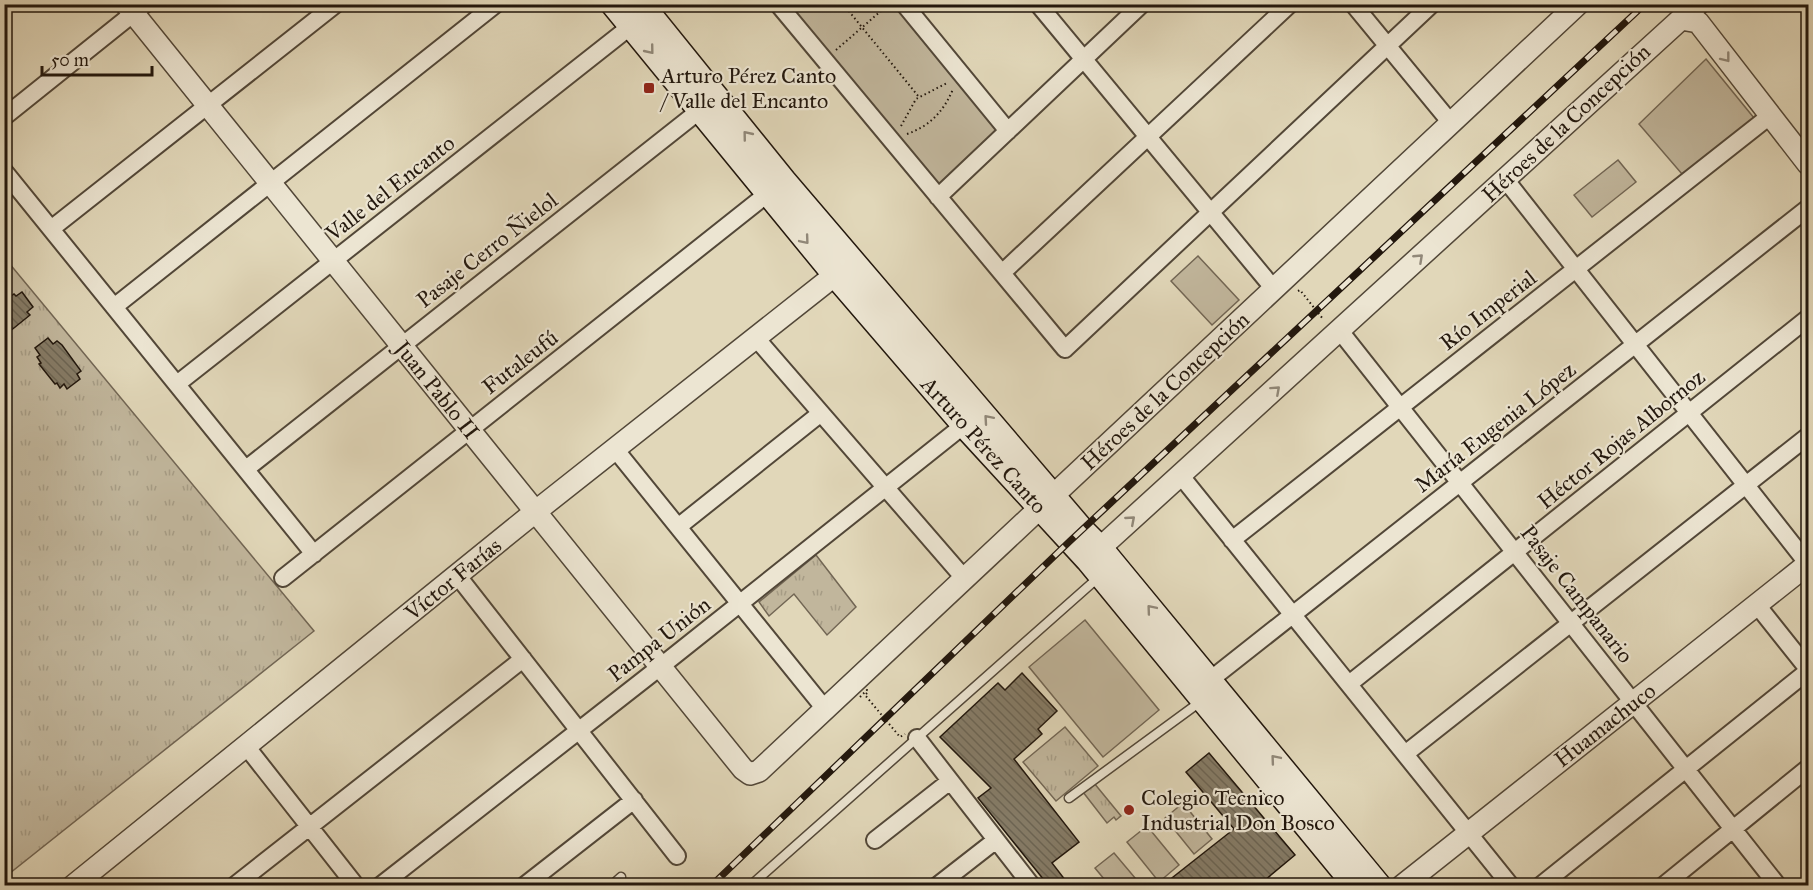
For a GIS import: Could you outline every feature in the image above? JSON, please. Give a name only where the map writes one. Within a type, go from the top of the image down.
[{"type":"main road","name":"Arturo Pérez Canto","points":[[613,4],[699,111],[776,188],[1046,502],[1101,562],[1206,690],[1356,885]]},
{"type":"main road","name":"Arturo Pérez Canto","points":[[640,4],[776,188],[834,275],[964,425],[1046,502]]},
{"type":"main road","name":"Arturo Pérez Canto","points":[[1206,690],[1379,885]]},
{"type":"street","points":[[51,229],[336,4]]},
{"type":"street","points":[[114,306],[496,4]]},
{"type":"street","points":[[778,4],[1065,349],[1432,4]]},
{"type":"street","points":[[904,4],[1008,131]]},
{"type":"street","points":[[1038,4],[1210,212],[1283,292]]},
{"type":"street","points":[[938,197],[1142,4]]},
{"type":"street","points":[[1002,273],[1290,4]]},
{"type":"street","points":[[1353,4],[1451,123]]},
{"type":"street","name":"Héroes de la Concepción","points":[[750,774],[759,771],[1046,502],[1283,292],[1451,123],[1578,4]]},
{"type":"street","name":"Héroes de la Concepción","points":[[1101,562],[1181,476],[1675,23],[1686,19],[1701,4]]},
{"type":"street","points":[[4,117],[135,8]]},
{"type":"street","name":"Juan Pablo II","points":[[135,8],[207,106],[660,667],[743,769],[750,774]]},
{"type":"street","points":[[1686,19],[1698,22],[1809,164]]},
{"type":"street","name":"Valle del Encanto","points":[[177,384],[631,26]]},
{"type":"street","name":"Pasaje Cerro Ñielol","points":[[246,469],[699,111]]},
{"type":"street","name":"Río Imperial","points":[[1232,540],[1771,115]]},
{"type":"street","points":[[4,171],[314,554]]},
{"type":"street","points":[[1505,179],[1808,564]]},
{"type":"street","name":"Futaleufú","points":[[283,578],[776,188]]},
{"type":"street","name":"María Eugenia López","points":[[1206,690],[1293,616],[1809,208]]},
{"type":"street","name":"Víctor Farías","points":[[73,885],[535,512],[834,275]]},
{"type":"street","name":"Héctor Rojas Albornoz","points":[[1349,684],[1809,318]]},
{"type":"street","name":"Pasaje Campanario","points":[[1340,331],[1778,885]]},
{"type":"street","points":[[756,338],[964,578]]},
{"type":"street","points":[[678,527],[821,413]]},
{"type":"street","name":"Pampa Unión","points":[[380,885],[660,667],[964,425]]},
{"type":"street","points":[[1404,754],[1809,436]]},
{"type":"street","points":[[615,449],[825,708]]},
{"type":"street","points":[[1181,476],[1511,885]]},
{"type":"street","name":"Huamachuco","points":[[1402,885],[1808,564]]},
{"type":"street","points":[[457,575],[678,856]]},
{"type":"street","points":[[1540,885],[1809,670],[1757,605]]},
{"type":"street","points":[[234,885],[523,659]]},
{"type":"street","points":[[911,736],[950,781],[1032,885]]},
{"type":"street","points":[[246,746],[356,885]]},
{"type":"street","points":[[1663,885],[1809,768]]},
{"type":"street","points":[[875,840],[950,781]]},
{"type":"street","points":[[525,885],[634,800]]},
{"type":"street","points":[[937,885],[996,840]]},
{"type":"lane","points":[[750,885],[1101,562]]},
{"type":"lane","points":[[1070,798],[1188,708],[1206,690]]},
{"type":"lane","points":[[611,885],[621,878]]},
{"type":"path","points":[[843,4],[919,98]]},
{"type":"path","points":[[830,56],[889,4]]},
{"type":"path","points":[[899,130],[916,99],[952,81]]},
{"type":"path","points":[[904,135],[930,123],[947,104],[953,88]]},
{"type":"path","points":[[1283,292],[1300,290],[1327,322],[1331,319],[1334,322],[1330,326],[1340,331]]},
{"type":"path","points":[[860,697],[867,690],[866,695],[900,737],[911,736]]},
{"type":"green space","points":[[784,5],[902,5],[1002,126],[935,188]]},
{"type":"green space","points":[[1706,59],[1754,118],[1682,174],[1639,124]]},
{"type":"green space","points":[[1618,160],[1636,182],[1592,217],[1574,195]]},
{"type":"green space","points":[[1198,256],[1239,300],[1212,325],[1171,281]]},
{"type":"green space","points":[[4,257],[314,631],[5,877],[4,877]]},
{"type":"green space","points":[[816,555],[856,607],[827,635],[794,594],[769,616],[759,602]]},
{"type":"green space","points":[[1085,620],[1159,710],[1103,757],[1029,667]]},
{"type":"green space","points":[[1065,727],[1098,766],[1056,801],[1023,762]]},
{"type":"green space","points":[[1094,783],[1121,816],[1116,820],[1114,817],[1107,823],[1083,792]]},
{"type":"green space","points":[[1183,803],[1212,839],[1194,854],[1165,818]]},
{"type":"green space","points":[[1147,826],[1179,865],[1159,882],[1127,842]]},
{"type":"green space","points":[[1114,853],[1141,885],[1109,885],[1095,868]]},
{"type":"building","points":[[22,292],[33,307],[27,312],[30,315],[4,336],[4,301]]},
{"type":"building","points":[[48,338],[53,344],[57,341],[62,345],[81,371],[77,374],[80,379],[67,389],[64,384],[60,388],[57,383],[55,384],[39,364],[41,363],[37,357],[40,355],[35,348]]},
{"type":"building","points":[[1022,673],[1057,711],[1038,729],[1042,734],[1014,759],[1079,842],[1052,863],[1069,885],[1048,885],[978,798],[991,788],[940,737],[998,683],[1005,690]]},
{"type":"building","points":[[1209,753],[1295,855],[1259,885],[1163,885],[1234,829],[1186,772]]},
{"type":"railway","points":[[711,886],[1070,541],[1645,4]]},
{"type":"place","name":"Arturo Pérez Canto / Valle del Encanto","points":[[649,88]]},
{"type":"place","name":"Colegio Tecnico Industrial Don Bosco","points":[[1129,810]]}]
